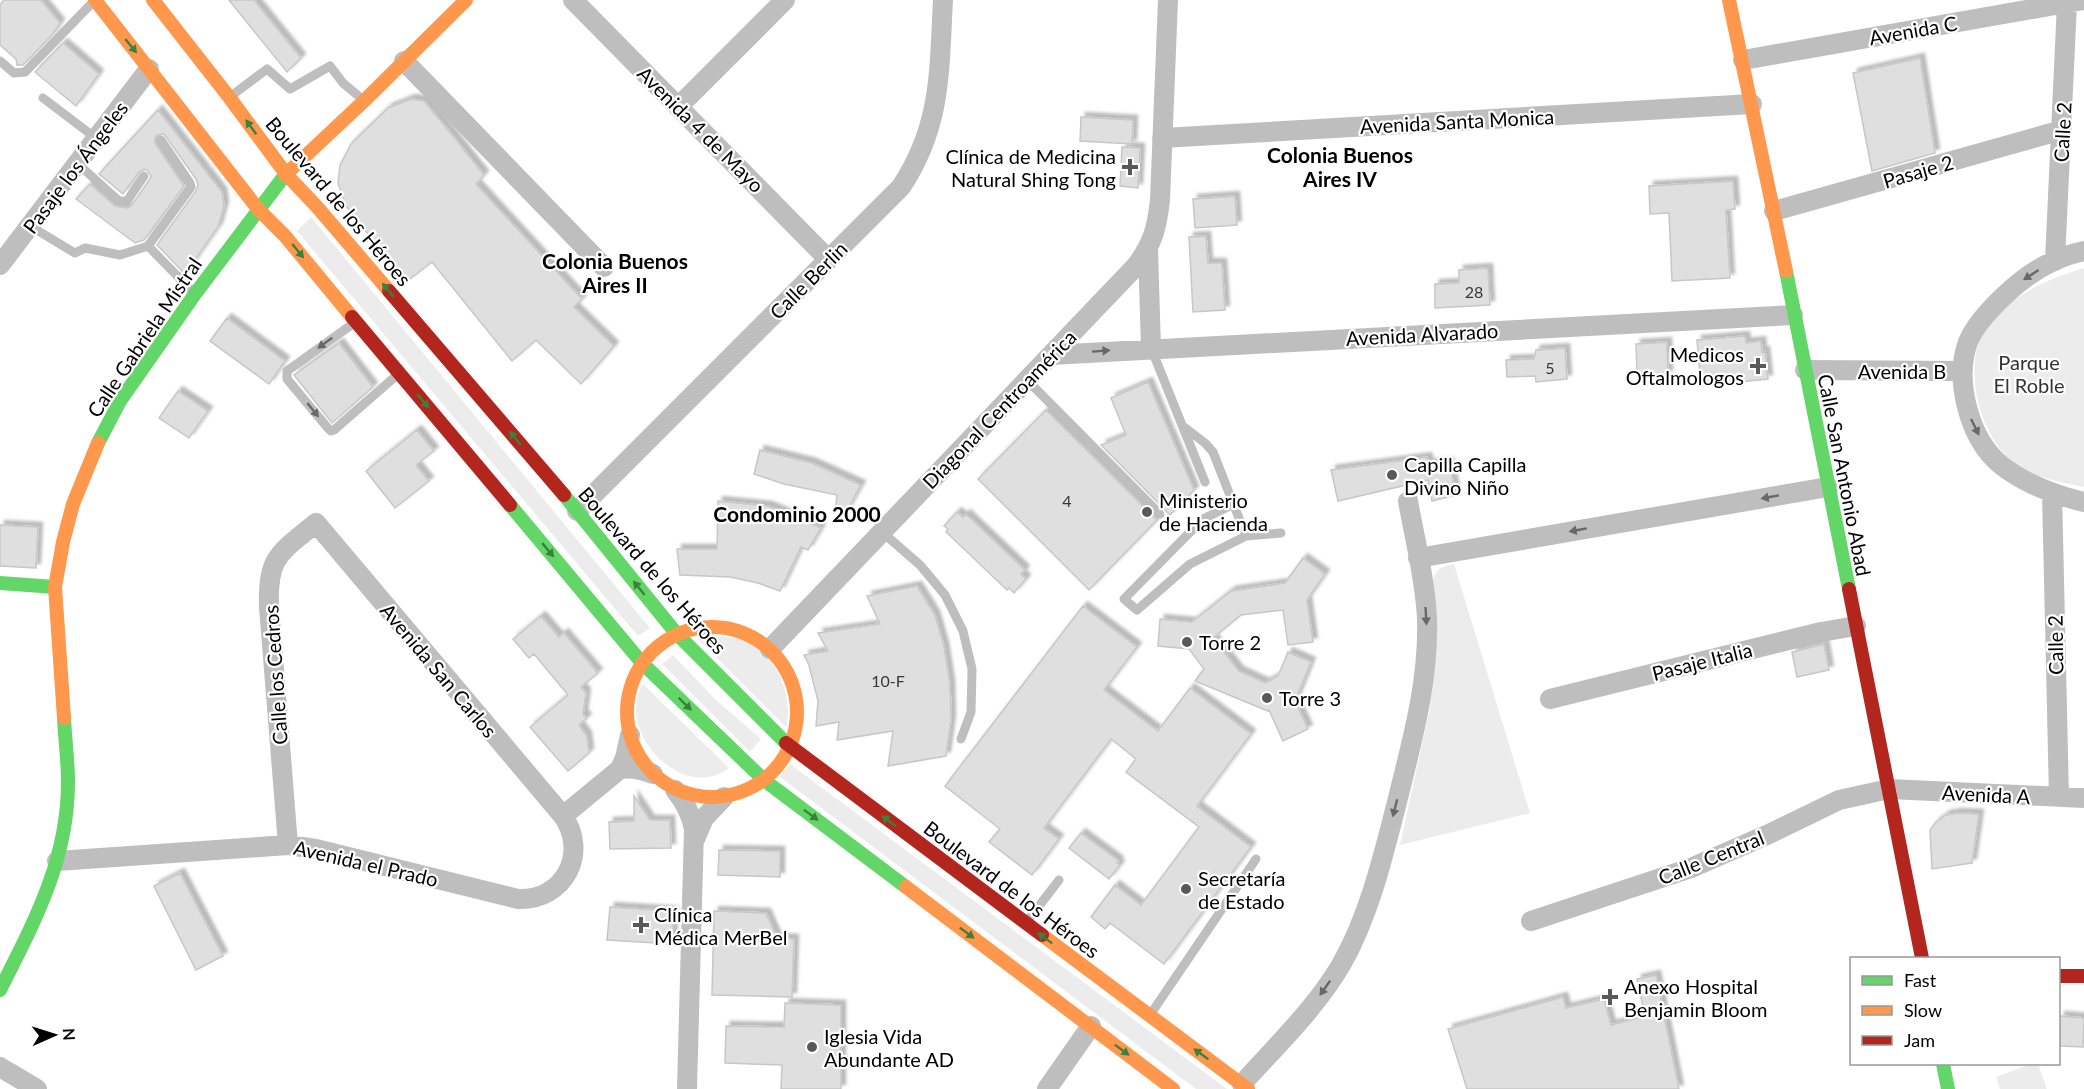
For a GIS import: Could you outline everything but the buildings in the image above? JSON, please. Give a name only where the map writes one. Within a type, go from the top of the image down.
[{"type":"main road","points":[[95,0],[258,209],[285,236],[642,663],[764,780],[1173,1089]]},
{"type":"main road","name":"Boulevard de los Héroes","points":[[153,0],[286,174],[318,208],[577,511],[676,633],[790,747],[1245,1087]]},
{"type":"main road","name":"Calle Gabriela Mistral","points":[[0,990],[41,908],[63,835],[68,783],[55,587],[63,542],[74,504],[103,430],[120,401],[195,294],[286,174],[466,0]]},
{"type":"main road","name":"Calle San Antonio Abad","points":[[1729,0],[1774,211],[1922,957]]},
{"type":"main road","points":[[0,582],[55,587]]},
{"type":"main road","points":[[714,624],[735,627],[754,636],[770,649],[786,670],[796,695],[797,722],[790,747],[779,765],[752,788],[724,797],[707,798],[691,795],[675,790],[653,774],[639,756],[630,735],[627,710],[630,686],[642,663],[676,633],[693,627],[714,624]]},
{"type":"main road","points":[[2060,976],[2084,976]]},
{"type":"main road","points":[[1946,1067],[1948,1089]]},
{"type":"street","name":"Avenida 4 de Mayo","points":[[573,0],[828,259]]},
{"type":"street","points":[[678,107],[785,0]]},
{"type":"street","name":"Calle Berlin","points":[[577,511],[901,188],[920,154],[934,112],[938,92],[943,0]]},
{"type":"street","name":"Diagonal Centroamérica","points":[[770,649],[1028,381],[1136,266],[1148,249],[1158,218],[1168,0]]},
{"type":"street","name":"Avenida C","points":[[1743,60],[2075,1]]},
{"type":"street","name":"Calle 2","points":[[2055,261],[2062,130],[2075,1]]},
{"type":"street","points":[[404,61],[604,267]]},
{"type":"street","name":"Pasaje los Ángeles","points":[[0,265],[149,69]]},
{"type":"street","name":"Avenida Santa Monica","points":[[1162,138],[1752,104]]},
{"type":"street","name":"Pasaje 2","points":[[1774,211],[2062,130]]},
{"type":"street","points":[[1148,249],[1151,348]]},
{"type":"street","points":[[2084,251],[2055,261],[2015,286],[1996,304],[1969,340],[1963,371],[1969,414],[1975,429],[1999,464],[2034,485],[2084,502]]},
{"type":"street","name":"Avenida Alvarado","points":[[1051,355],[1793,315]]},
{"type":"street","name":"Avenida B","points":[[1805,370],[1963,371]]},
{"type":"street","points":[[1418,558],[1828,487]]},
{"type":"street","name":"Calle 2","points":[[2052,493],[2058,797]]},
{"type":"street","points":[[1245,1087],[1321,993],[1355,937],[1368,901],[1412,745],[1422,696],[1426,656],[1426,617],[1424,587],[1408,501]]},
{"type":"street","name":"Avenida San Carlos","points":[[316,523],[563,816]]},
{"type":"street","name":"Calle los Cedros","points":[[288,845],[269,584],[276,559],[316,523]]},
{"type":"street","name":"Pasaje Italia","points":[[1550,699],[1821,632],[1856,626]]},
{"type":"street","points":[[563,816],[620,769],[627,753],[630,735]]},
{"type":"street","points":[[620,769],[642,769],[653,774]]},
{"type":"street","name":"Avenida A","points":[[1888,789],[2084,798]]},
{"type":"street","name":"Calle Central","points":[[1531,921],[1690,868],[1769,834],[1839,800],[1888,789]]},
{"type":"street","points":[[675,790],[685,801],[694,829],[687,1089]]},
{"type":"street","points":[[694,845],[704,818],[724,797]]},
{"type":"street","name":"Avenida el Prado","points":[[57,861],[288,845],[316,849],[509,898],[529,900],[554,890],[566,876],[574,849],[572,830],[563,816]]},
{"type":"street","points":[[1047,1089],[1091,1026]]},
{"type":"street","points":[[0,1067],[37,1089]]},
{"type":"lane","points":[[0,61],[14,73],[25,72],[95,0]]},
{"type":"lane","points":[[229,97],[267,69],[290,89],[330,66],[343,83],[364,101]]},
{"type":"lane","points":[[43,98],[97,139]]},
{"type":"lane","points":[[30,226],[75,253],[85,249],[120,255],[148,246],[190,187],[190,183],[161,141]]},
{"type":"lane","points":[[78,164],[119,201],[123,202],[127,201],[144,176]]},
{"type":"lane","points":[[148,246],[195,294]]},
{"type":"lane","points":[[356,322],[287,371],[287,379],[327,427],[334,430],[399,373]]},
{"type":"lane","points":[[1151,348],[1205,482]]},
{"type":"lane","points":[[1028,381],[1160,514]]},
{"type":"lane","points":[[1182,425],[1210,448],[1246,536]]},
{"type":"lane","points":[[1234,504],[1203,519],[1124,599],[1137,610],[1190,564],[1246,536],[1281,533]]},
{"type":"lane","points":[[882,532],[920,565],[945,595],[963,631],[972,669],[971,712],[961,739]]},
{"type":"lane","points":[[1149,1016],[1256,859]]},
{"type":"lane","points":[[1026,923],[1059,880]]},
{"type":"green space","points":[[311,217],[650,628],[638,636],[297,231]]},
{"type":"green space","name":"Parque El Roble","points":[[2084,268],[2084,487],[2033,474],[2018,466],[2005,454],[1985,422],[1978,403],[1975,364],[1984,329],[1993,318],[2029,291],[2050,280]]},
{"type":"green space","points":[[1454,564],[1530,813],[1400,845],[1430,708],[1433,680],[1433,579],[1441,568]]},
{"type":"green space","points":[[716,636],[748,642],[768,657],[781,678],[785,691],[788,715],[786,727],[698,639]]},
{"type":"green space","points":[[673,655],[715,699],[761,739],[750,752],[662,664]]},
{"type":"green space","points":[[643,684],[729,768],[711,777],[692,777],[674,770],[658,757],[645,741],[638,722],[636,703]]},
{"type":"green space","points":[[790,764],[1227,1089],[1196,1089],[780,777]]},
{"type":"green space","points":[[2028,1065],[2038,1065],[2047,1089],[2000,1089],[1996,1077]]},
{"type":"traffic: fast","points":[[98,443],[120,401],[195,294],[285,175]]},
{"type":"traffic: fast","points":[[1786,271],[1849,589]]},
{"type":"traffic: fast","points":[[564,495],[676,633],[786,743]]},
{"type":"traffic: fast","points":[[510,505],[642,663],[764,780],[906,887]]},
{"type":"traffic: fast","points":[[0,583],[55,587]]},
{"type":"traffic: fast","points":[[0,990],[47,890],[62,838],[68,782],[64,718]]},
{"type":"traffic: fast","points":[[1943,1065],[1948,1089]]},
{"type":"traffic: slow","points":[[95,0],[258,209],[285,236],[352,317]]},
{"type":"traffic: slow","points":[[153,0],[286,174],[389,291]]},
{"type":"traffic: slow","points":[[285,175],[466,0]]},
{"type":"traffic: slow","points":[[1729,0],[1786,271]]},
{"type":"traffic: slow","points":[[64,718],[55,587],[73,504],[98,443]]},
{"type":"traffic: slow","points":[[712,627],[729,628],[745,633],[772,652],[791,679],[796,695],[797,712],[796,729],[791,745],[772,772],[745,791],[729,796],[712,797],[695,796],[679,791],[652,772],[633,745],[628,729],[627,712],[628,695],[633,679],[652,652],[679,633],[695,628],[712,627]]},
{"type":"traffic: slow","points":[[906,887],[1173,1089]]},
{"type":"traffic: slow","points":[[1042,935],[1248,1089]]},
{"type":"traffic: jam","points":[[389,291],[564,495]]},
{"type":"traffic: jam","points":[[352,317],[510,505]]},
{"type":"traffic: jam","points":[[1849,589],[1922,957]]},
{"type":"traffic: jam","points":[[786,743],[1042,935]]},
{"type":"traffic: jam","points":[[2060,976],[2084,976]]},
{"type":"place","name":"Clínica de Medicina Natural Shing Tong","points":[[1130,167]]},
{"type":"place","name":"Medicos Oftalmologos","points":[[1758,366]]},
{"type":"place","name":"Capilla Capilla Divino Niño","points":[[1392,475]]},
{"type":"place","name":"Ministerio de Hacienda","points":[[1147,512]]},
{"type":"place","name":"Torre 2","points":[[1187,642]]},
{"type":"place","name":"Torre 3","points":[[1267,698]]},
{"type":"place","name":"Secretaría de Estado","points":[[1186,889]]},
{"type":"place","name":"Clínica Médica MerBel","points":[[641,925]]},
{"type":"place","name":"Anexo Hospital Benjamin Bloom","points":[[1610,997]]},
{"type":"place","name":"Iglesia Vida Abundante AD","points":[[812,1047]]},
{"type":"district","name":"Colonia Buenos Aires IV","points":[[1340,166]]},
{"type":"district","name":"Colonia Buenos Aires II","points":[[615,272]]},
{"type":"district","name":"Condominio 2000","points":[[797,513]]}]
